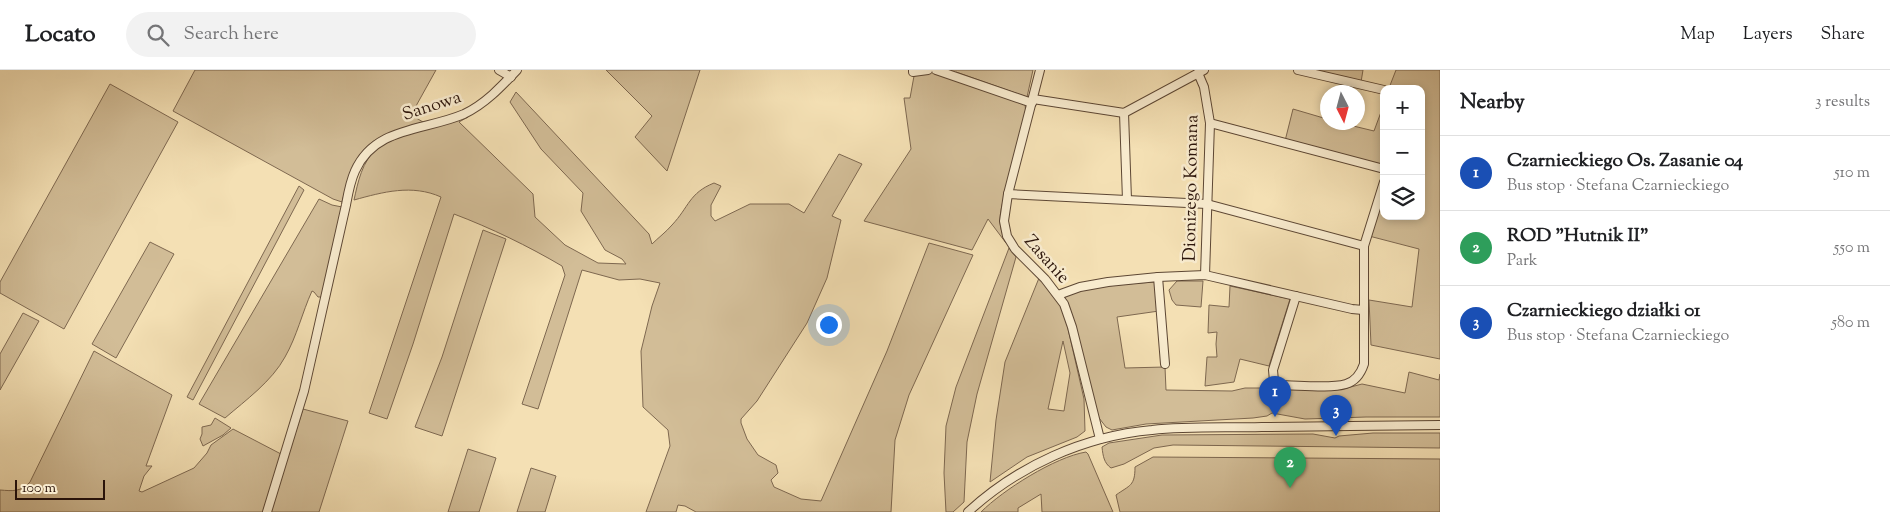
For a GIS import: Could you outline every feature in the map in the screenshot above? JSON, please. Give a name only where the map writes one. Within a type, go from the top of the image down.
[{"type":"street","points":[[499,70],[511,77]]},
{"type":"street","name":"Sanowa","points":[[266,512],[304,391],[352,178],[362,159],[373,146],[390,136],[462,115],[475,108],[495,93],[517,70]]},
{"type":"street","points":[[913,70],[913,72],[928,70]]},
{"type":"street","points":[[936,70],[1033,101],[1124,113],[1201,72]]},
{"type":"street","name":"Zasanie","points":[[1040,70],[1008,194],[1004,222],[1010,243],[1064,304],[1072,327],[1100,439]]},
{"type":"street","points":[[1298,70],[1380,89]]},
{"type":"street","name":"Dionizego Komana","points":[[1201,72],[1210,123],[1205,275]]},
{"type":"street","points":[[1124,113],[1126,125],[1127,200]]},
{"type":"street","points":[[1210,123],[1380,168]]},
{"type":"street","points":[[1008,194],[1207,204],[1364,246]]},
{"type":"street","points":[[1296,296],[1272,370],[1274,381],[1279,385],[1334,386],[1348,384],[1356,379],[1364,364],[1364,246],[1380,195]]},
{"type":"street","points":[[1058,295],[1080,287],[1108,282],[1205,275],[1363,310]]},
{"type":"street","points":[[1158,277],[1165,364]]},
{"type":"street","points":[[968,512],[1004,484],[1055,454],[1100,439],[1138,431],[1176,428],[1440,426]]},
{"type":"shaded area","points":[[195,70],[436,70],[411,115],[423,122],[377,139],[367,146],[353,167],[342,202],[333,199],[173,111]]},
{"type":"shaded area","points":[[606,70],[700,70],[667,171],[635,137],[652,116]]},
{"type":"shaded area","points":[[932,70],[1033,70],[1027,97],[956,72],[954,78],[1024,102],[1026,111],[1024,124],[1001,208],[1000,220],[1006,243],[988,219],[972,250],[864,221],[911,149],[904,98],[910,98],[914,76],[931,72]]},
{"type":"shaded area","points":[[1307,70],[1363,70],[1361,82]]},
{"type":"shaded area","points":[[1396,70],[1440,70],[1440,359],[1371,345],[1369,300],[1412,307],[1419,249],[1369,236],[1380,202],[1380,220],[1425,220],[1425,85],[1390,85]]},
{"type":"shaded area","points":[[110,84],[178,122],[64,329],[0,293],[0,282]]},
{"type":"shaded area","points":[[516,92],[649,234],[652,244],[672,225],[699,191],[714,183],[721,186],[711,205],[711,216],[715,221],[750,204],[789,204],[804,213],[839,154],[862,164],[832,216],[841,220],[827,278],[807,323],[757,401],[741,419],[747,439],[758,455],[776,465],[778,473],[771,480],[774,487],[801,499],[821,501],[887,351],[929,243],[973,255],[909,395],[895,440],[891,512],[696,512],[685,506],[678,505],[676,512],[646,512],[670,446],[668,430],[643,407],[641,351],[652,306],[660,283],[640,279],[619,280],[582,270],[538,409],[522,404],[565,275],[562,266],[482,225],[454,214],[387,419],[369,413],[441,197],[430,193],[408,190],[376,194],[354,200],[364,166],[372,154],[384,144],[420,130],[468,117],[459,122],[533,194],[535,217],[565,245],[598,263],[626,264],[622,259],[605,250],[581,211],[583,193],[541,149],[510,102]]},
{"type":"shaded area","points":[[1293,109],[1320,117],[1320,130],[1365,129],[1374,131],[1380,115],[1380,167],[1285,141]]},
{"type":"shaded area","points":[[299,186],[304,190],[193,400],[187,397]]},
{"type":"shaded area","points":[[319,199],[342,207],[323,297],[318,297],[312,291],[293,341],[280,366],[258,390],[225,418],[199,404]]},
{"type":"shaded area","points":[[483,230],[506,239],[442,436],[415,427],[442,357]]},
{"type":"shaded area","points":[[150,242],[174,254],[116,358],[92,344]]},
{"type":"shaded area","points":[[1009,248],[1016,257],[977,394],[967,442],[964,502],[953,512],[946,512],[944,473],[946,426],[956,387]]},
{"type":"shaded area","points":[[1039,278],[1048,287],[1060,305],[1066,320],[1084,399],[1085,431],[1077,437],[1027,457],[990,482],[996,420],[1005,362]],"holes":[[[1063,341],[1070,373],[1064,411],[1048,409]]]},
{"type":"shaded area","points":[[1177,281],[1203,281],[1201,307],[1176,305],[1172,300],[1169,290]]},
{"type":"shaded area","points":[[1155,282],[1159,311],[1117,317],[1125,368],[1165,367],[1166,390],[1232,391],[1245,388],[1347,388],[1362,384],[1405,393],[1409,372],[1439,380],[1440,374],[1440,417],[1305,419],[1272,413],[1267,416],[1253,418],[1146,424],[1112,430],[1106,427],[1096,414],[1074,322],[1064,295],[1098,287]]},
{"type":"shaded area","points":[[1230,286],[1290,299],[1269,366],[1240,359],[1234,382],[1205,386],[1207,357],[1217,357],[1217,332],[1208,333],[1209,305],[1229,307]]},
{"type":"shaded area","points":[[23,313],[39,321],[0,390],[0,354]]},
{"type":"shaded area","points":[[94,351],[172,395],[146,466],[152,466],[144,476],[139,491],[142,492],[194,468],[207,453],[211,445],[233,429],[281,454],[263,512],[0,512],[0,490],[16,490],[23,488],[30,482]]},
{"type":"shaded area","points":[[303,409],[348,421],[319,512],[270,512]]},
{"type":"shaded area","points":[[215,418],[231,428],[223,435],[203,446],[200,439],[202,427],[211,425]]},
{"type":"shaded area","points":[[1373,433],[1440,433],[1440,448],[1173,445],[1154,448],[1124,464],[1111,468],[1104,459],[1102,447],[1109,443],[1162,435],[1313,434],[1335,438]]},
{"type":"shaded area","points":[[468,449],[496,458],[479,512],[448,512]]},
{"type":"shaded area","points":[[1086,452],[1113,512],[1042,512],[1041,494],[1018,508],[1018,512],[981,512],[1002,494],[1045,467],[1073,455]]},
{"type":"shaded area","points":[[1153,457],[1440,459],[1440,512],[1120,512],[1116,495],[1133,482],[1135,467]]},
{"type":"shaded area","points":[[531,468],[556,476],[545,512],[517,512]]},
{"type":"place","name":"Czarnieckiego Os. Zasanie 04","points":[[1275,417]]},
{"type":"place","name":"Czarnieckiego działki 01","points":[[1336,436]]},
{"type":"place","name":"ROD \"Hutnik II\"","points":[[1290,488]]}]
